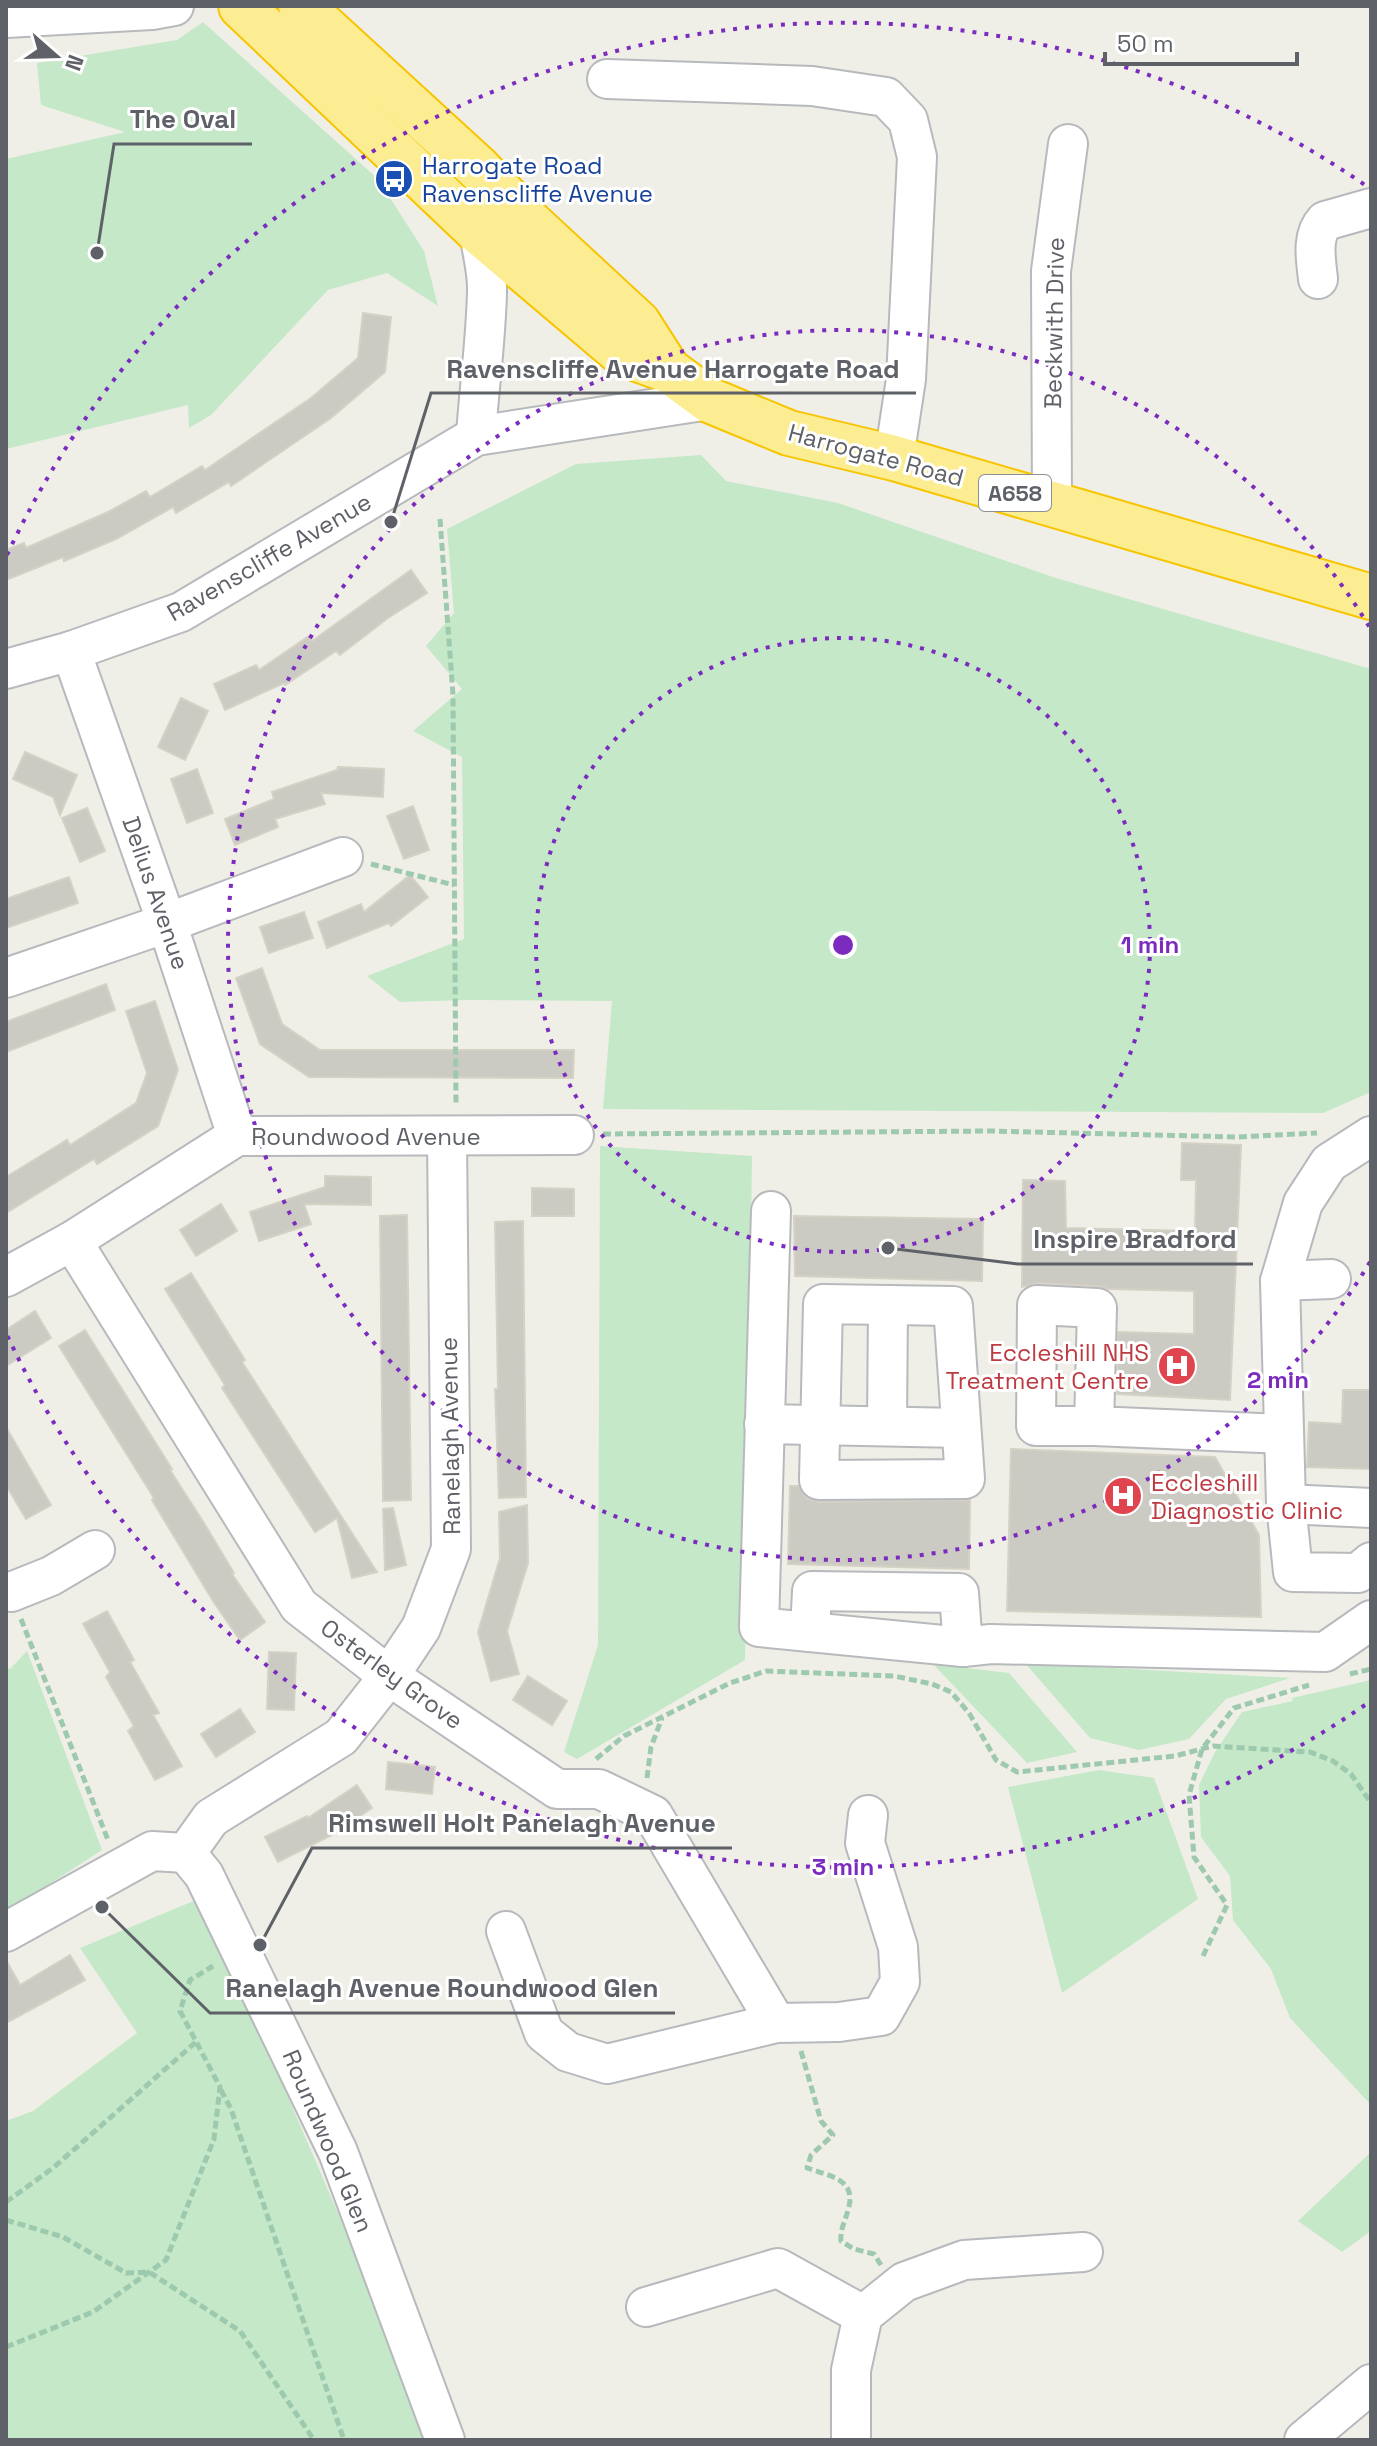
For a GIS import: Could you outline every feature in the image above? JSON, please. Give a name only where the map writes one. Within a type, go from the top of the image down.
[{"type":"highway","name":"Harrogate Road","points":[[241,6],[478,231],[623,354],[668,370],[709,400],[789,433],[894,458],[1371,597]]},
{"type":"highway","name":"Harrogate Road","points":[[301,6],[479,169],[531,224],[638,323],[668,370]]},
{"type":"street","points":[[6,18],[152,10],[174,6]]},
{"type":"street","points":[[607,79],[812,86],[886,97],[908,120],[917,157],[906,379],[894,458]]},
{"type":"street","name":"Beckwith Drive","points":[[1052,504],[1051,271],[1068,144]]},
{"type":"street","points":[[476,436],[487,289],[478,231],[479,169]]},
{"type":"street","points":[[1318,279],[1316,251],[1321,226],[1325,221],[1371,208]]},
{"type":"street","name":"Ravenscliffe Avenue","points":[[6,669],[71,651],[181,612],[476,436],[709,400]]},
{"type":"street","name":"Delius Avenue","points":[[71,651],[167,923],[237,1136]]},
{"type":"street","points":[[6,978],[167,923],[343,857]]},
{"type":"street","name":"Roundwood Avenue","points":[[6,1277],[72,1241],[237,1136],[574,1135]]},
{"type":"street","points":[[1371,1136],[1329,1163],[1303,1203],[1280,1281],[1286,1504],[1293,1572],[1358,1573],[1371,1562]]},
{"type":"street","name":"Ranelagh Avenue","points":[[186,1853],[211,1818],[341,1737],[389,1676],[421,1628],[451,1549],[452,1137]]},
{"type":"street","points":[[771,1211],[759,1627],[963,1647],[991,1644],[1325,1652],[1371,1620]]},
{"type":"street","name":"Osterley Grove","points":[[72,1241],[299,1606],[389,1676],[557,1789]]},
{"type":"street","points":[[1280,1281],[1331,1279]]},
{"type":"street","points":[[823,1304],[888,1305],[953,1306],[965,1479],[819,1480],[823,1304]]},
{"type":"street","points":[[887,1426],[888,1305]]},
{"type":"street","points":[[764,1424],[960,1428]]},
{"type":"street","points":[[1094,1426],[1284,1434]]},
{"type":"street","points":[[1286,1504],[1371,1508]]},
{"type":"street","points":[[8,1593],[51,1576],[95,1550]]},
{"type":"street","points":[[810,1632],[812,1591],[959,1593],[963,1647]]},
{"type":"street","points":[[557,1789],[599,1789],[653,1815],[784,2023]]},
{"type":"street","points":[[506,1931],[544,2033],[568,2052],[607,2064],[784,2023],[839,2022],[881,2016],[900,1982],[898,1947],[865,1843],[868,1815]]},
{"type":"street","points":[[6,1932],[152,1851],[186,1853]]},
{"type":"street","name":"Roundwood Glen","points":[[186,1853],[204,1875],[338,2152],[445,2440]]},
{"type":"street","points":[[851,2440],[851,2370],[863,2315],[896,2288],[904,2282],[964,2260],[1083,2252]]},
{"type":"street","points":[[646,2307],[778,2268],[863,2315]]},
{"type":"street","points":[[1304,2440],[1371,2384]]},
{"type":"path","points":[[440,519],[453,695],[452,1137]]},
{"type":"path","points":[[343,857],[454,885]]},
{"type":"path","points":[[574,1135],[990,1131],[1237,1137],[1330,1130]]},
{"type":"path","points":[[8,1593],[119,1869]]},
{"type":"path","points":[[1343,1676],[1371,1669]]},
{"type":"path","points":[[557,1789],[624,1736],[730,1683],[766,1671],[894,1676],[932,1684],[951,1692],[969,1713],[996,1760],[1017,1772],[1175,1756],[1213,1746],[1310,1752],[1333,1761],[1351,1774],[1371,1803]]},
{"type":"path","points":[[1203,1956],[1227,1905],[1194,1857],[1189,1795],[1202,1749],[1234,1708],[1315,1683]]},
{"type":"path","points":[[653,1815],[646,1784],[651,1747],[662,1717]]},
{"type":"path","points":[[240,1949],[190,1980],[180,2011],[231,2109],[344,2440]]},
{"type":"path","points":[[784,2023],[821,2121],[833,2135],[811,2155],[807,2168],[840,2178],[850,2191],[850,2207],[841,2230],[841,2241],[854,2249],[874,2254],[896,2288]]},
{"type":"path","points":[[6,2202],[53,2168],[196,2042]]},
{"type":"path","points":[[6,2347],[93,2312],[166,2260],[214,2139],[220,2087]]},
{"type":"path","points":[[6,2220],[63,2237],[126,2273],[149,2272],[240,2331],[314,2440]]},
{"type":"green space","points":[[203,22],[378,179],[424,251],[438,306],[387,273],[328,290],[211,415],[189,428],[188,405],[6,449],[6,159],[125,132],[41,105],[37,63],[177,40]]},
{"type":"green space","points":[[701,455],[726,481],[838,503],[1056,578],[1371,669],[1371,1092],[1323,1113],[603,1109],[612,1001],[400,1002],[367,976],[464,939],[462,757],[413,731],[462,689],[426,646],[454,613],[447,529],[576,464]]},
{"type":"green space","points":[[600,1146],[752,1156],[745,1660],[577,1759],[564,1752],[598,1645]]},
{"type":"green space","points":[[27,1651],[102,1850],[6,1912],[6,1668],[10,1669]]},
{"type":"green space","points":[[1025,1663],[1290,1678],[1226,1699],[1189,1739],[1139,1750],[1090,1738]]},
{"type":"green space","points":[[933,1664],[1009,1673],[1077,1752],[1027,1763]]},
{"type":"green space","points":[[1371,1680],[1371,2105],[1290,2018],[1271,1969],[1233,1920],[1230,1876],[1201,1837],[1199,1785],[1215,1752],[1242,1712]]},
{"type":"green space","points":[[1099,1770],[1154,1778],[1198,1899],[1062,1993],[1008,1787]]},
{"type":"green space","points":[[196,1900],[278,2074],[388,2329],[426,2440],[6,2440],[6,2121],[33,2111],[137,2033],[80,1948]]},
{"type":"green space","points":[[1371,2152],[1371,2231],[1342,2252],[1298,2221]]},
{"type":"building","points":[[363,313],[391,317],[385,372],[331,418],[231,486],[229,482],[176,513],[173,507],[116,539],[64,561],[63,557],[6,580],[6,550],[24,543],[26,548],[108,512],[146,491],[150,497],[202,466],[205,470],[311,398],[358,358]]},
{"type":"building","points":[[411,570],[427,593],[340,655],[336,651],[285,685],[225,710],[214,684],[256,665],[259,670],[309,636],[312,641]]},
{"type":"building","points":[[181,698],[208,711],[185,760],[158,747]]},
{"type":"building","points":[[25,752],[77,775],[60,815],[53,797],[13,779]]},
{"type":"building","points":[[338,767],[384,769],[383,797],[321,793],[325,804],[275,819],[278,827],[235,845],[225,819],[274,799],[272,792],[337,770]]},
{"type":"building","points":[[197,769],[213,813],[187,823],[171,779]]},
{"type":"building","points":[[413,806],[429,850],[404,859],[387,816]]},
{"type":"building","points":[[87,808],[105,851],[80,862],[62,818]]},
{"type":"building","points":[[410,875],[428,897],[391,926],[389,923],[327,948],[318,922],[361,904],[364,912]]},
{"type":"building","points":[[69,877],[78,903],[6,928],[6,899]]},
{"type":"building","points":[[304,912],[313,938],[269,953],[260,927]]},
{"type":"building","points":[[262,968],[282,1024],[320,1050],[574,1050],[573,1078],[309,1077],[260,1044],[236,978]]},
{"type":"building","points":[[106,984],[115,1010],[6,1052],[6,1022]]},
{"type":"building","points":[[155,1001],[178,1070],[158,1126],[97,1164],[94,1159],[6,1213],[6,1177],[67,1140],[70,1145],[136,1103],[147,1073],[126,1011]]},
{"type":"building","points":[[1182,1143],[1241,1145],[1230,1400],[1117,1394],[1118,1332],[1194,1334],[1194,1291],[1038,1283],[1022,1287],[1023,1180],[1065,1181],[1066,1228],[1195,1231],[1196,1180],[1181,1180]]},
{"type":"building","points":[[325,1176],[371,1177],[371,1205],[304,1204],[311,1224],[259,1241],[250,1212],[325,1187]]},
{"type":"building","points":[[532,1188],[574,1189],[574,1216],[532,1216]]},
{"type":"building","points":[[221,1204],[237,1231],[196,1256],[180,1230]]},
{"type":"building","points":[[407,1215],[411,1500],[383,1501],[380,1216]]},
{"type":"building","points":[[794,1216],[983,1219],[982,1281],[795,1276]]},
{"type":"building","points":[[523,1221],[526,1497],[499,1498],[495,1389],[498,1389],[495,1222]]},
{"type":"building","points":[[191,1273],[245,1360],[242,1362],[377,1572],[352,1578],[337,1518],[315,1532],[222,1388],[225,1385],[165,1289]]},
{"type":"building","points":[[35,1311],[51,1338],[6,1366],[6,1330]]},
{"type":"building","points":[[85,1330],[172,1469],[232,1574],[265,1622],[240,1640],[213,1601],[152,1500],[154,1498],[59,1346]]},
{"type":"building","points":[[1343,1390],[1371,1390],[1371,1469],[1307,1467],[1309,1422],[1342,1424]]},
{"type":"building","points":[[6,1427],[51,1505],[26,1519],[6,1485]]},
{"type":"building","name":"Eccleshill Diagnostic Clinic","points":[[1011,1449],[1215,1457],[1259,1535],[1261,1617],[1007,1611]]},
{"type":"building","points":[[790,1486],[799,1486],[807,1499],[819,1502],[970,1500],[969,1569],[788,1564]]},
{"type":"building","points":[[527,1505],[528,1563],[507,1631],[519,1674],[491,1681],[478,1632],[500,1558],[499,1512]]},
{"type":"building","points":[[393,1508],[406,1565],[385,1570],[383,1509]]},
{"type":"building","points":[[107,1611],[134,1660],[130,1662],[159,1713],[153,1715],[182,1766],[155,1780],[128,1731],[134,1726],[106,1677],[110,1672],[83,1624]]},
{"type":"building","points":[[269,1652],[296,1653],[294,1710],[267,1709]]},
{"type":"building","points":[[528,1676],[567,1701],[552,1725],[513,1700]]},
{"type":"building","points":[[240,1709],[255,1732],[216,1757],[201,1734]]},
{"type":"building","points":[[388,1762],[435,1767],[432,1794],[386,1789]]},
{"type":"building","points":[[357,1785],[372,1808],[334,1834],[278,1862],[265,1837],[308,1818]]},
{"type":"building","points":[[70,1955],[85,1980],[6,2023],[6,1960],[20,1985]]},
{"type":"place","name":"Harrogate Road Ravenscliffe Avenue","points":[[394,179]]},
{"type":"place","name":"The Oval","points":[[97,253]]},
{"type":"place","name":"Ravenscliffe Avenue Harrogate Road","points":[[391,522]]},
{"type":"place","name":"Inspire Bradford","points":[[888,1248]]},
{"type":"place","name":"Eccleshill NHS Treatment Centre","points":[[1177,1366]]},
{"type":"place","name":"Eccleshill Diagnostic Clinic","points":[[1123,1496]]},
{"type":"place","name":"Ranelagh Avenue Roundwood Glen","points":[[102,1907]]},
{"type":"place","name":"Rimswell Holt Panelagh Avenue","points":[[260,1945]]}]
